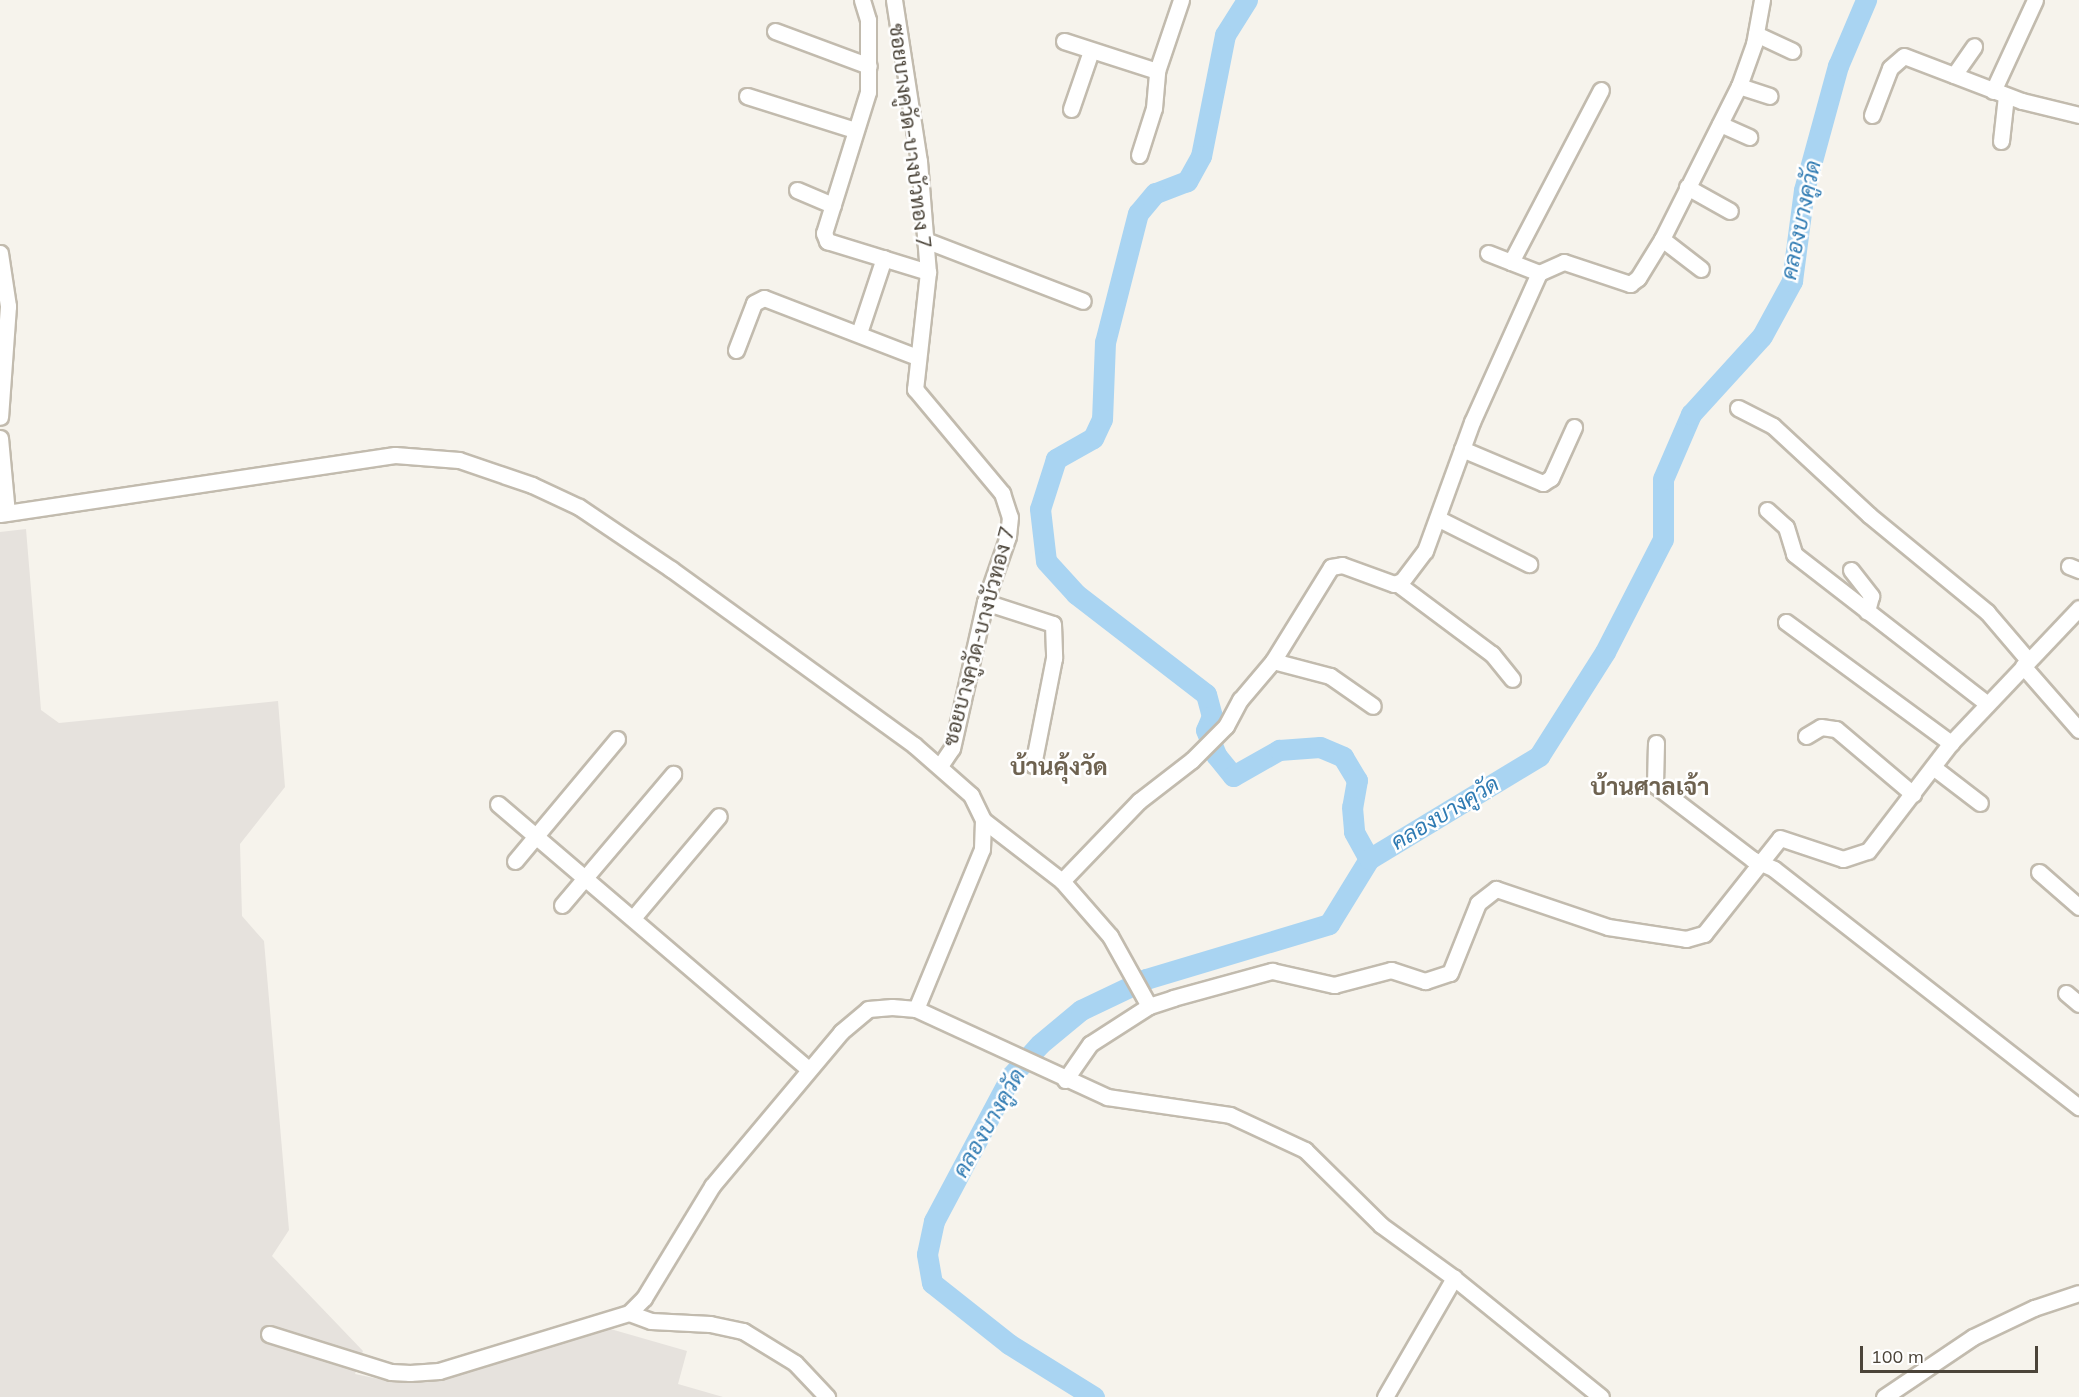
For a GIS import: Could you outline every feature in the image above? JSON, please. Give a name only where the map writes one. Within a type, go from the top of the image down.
[{"type":"street","points":[[862,0],[868,20],[868,92],[824,232],[827,242],[928,272]]},
{"type":"street","points":[[1139,155],[1154,108],[1157,71],[1181,0]]},
{"type":"street","points":[[1398,584],[1425,551],[1462,449],[1539,273],[1564,262],[1630,284],[1638,278],[1662,239],[1739,86],[1756,34],[1762,0]]},
{"type":"street","points":[[2001,141],[2000,94],[2035,0]]},
{"type":"street","points":[[868,20],[895,8]]},
{"type":"street","name":"ซอยบางคูวัด-บางบัวทอง 7","points":[[895,8],[919,161],[928,272],[915,388],[1002,493],[1010,517],[1008,536],[985,602],[952,748],[939,766]]},
{"type":"street","points":[[775,31],[868,66]]},
{"type":"street","points":[[1756,34],[1792,51]]},
{"type":"street","points":[[1064,41],[1157,71]]},
{"type":"street","points":[[1954,75],[1974,46]]},
{"type":"street","points":[[1071,109],[1090,51]]},
{"type":"street","points":[[1872,115],[1890,68],[1900,57],[1954,75],[2000,94],[2079,115]]},
{"type":"street","points":[[1739,86],[1769,96]]},
{"type":"street","points":[[1511,262],[1601,90]]},
{"type":"street","points":[[747,96],[855,130]]},
{"type":"street","points":[[1720,124],[1749,136]]},
{"type":"street","points":[[1687,187],[1730,211]]},
{"type":"street","points":[[797,190],[833,205]]},
{"type":"street","points":[[1662,239],[1701,269]]},
{"type":"street","points":[[925,240],[1083,301]]},
{"type":"street","points":[[0,253],[8,306],[0,417]]},
{"type":"street","points":[[1488,253],[1539,273]]},
{"type":"street","points":[[859,333],[884,258]]},
{"type":"street","points":[[736,350],[758,298],[859,333],[917,357]]},
{"type":"street","points":[[1738,408],[1773,426],[1869,515],[1987,612],[2079,730]]},
{"type":"street","points":[[1462,449],[1543,483],[1551,478],[1574,427]]},
{"type":"street","points":[[0,438],[4,514],[356,459],[415,455],[459,460],[532,485],[616,530],[962,784],[983,820],[1062,881],[1116,947],[1147,1002]]},
{"type":"street","points":[[1767,510],[1786,527],[1794,554],[1986,703]]},
{"type":"street","points":[[1438,519],[1529,564]]},
{"type":"street","points":[[1062,881],[1139,801],[1192,760],[1220,731],[1273,661],[1331,567],[1342,565],[1398,584],[1492,654],[1512,679]]},
{"type":"street","points":[[1851,570],[1871,596],[1867,611]]},
{"type":"street","points":[[985,602],[1053,624],[1054,658],[1033,765]]},
{"type":"street","points":[[1065,1080],[1090,1044],[1147,1002],[1272,971],[1334,984],[1391,970],[1425,981],[1450,973],[1478,903],[1496,889],[1608,927],[1686,939],[1704,934],[1759,860],[1780,838],[1830,856],[1854,858],[1876,844],[1933,766],[1986,703],[2079,608]]},
{"type":"street","points":[[1786,622],[1951,744]]},
{"type":"street","points":[[1273,661],[1330,676],[1373,706]]},
{"type":"street","points":[[1806,736],[1821,727],[1836,729],[1913,794]]},
{"type":"street","points":[[515,861],[617,739]]},
{"type":"street","points":[[1656,743],[1655,785],[1752,859],[1759,860],[2079,1107]]},
{"type":"street","points":[[1933,766],[1980,803]]},
{"type":"street","points":[[562,905],[673,774]]},
{"type":"street","points":[[498,804],[809,1070]]},
{"type":"street","points":[[633,918],[719,816]]},
{"type":"street","points":[[916,1009],[975,868],[984,834],[983,820]]},
{"type":"street","points":[[2038,872],[2079,907]]},
{"type":"street","points":[[2066,993],[2079,1004]]},
{"type":"street","points":[[268,1334],[391,1372],[410,1373],[439,1371],[629,1313],[644,1298],[698,1205],[856,1016],[878,1007],[916,1009],[1005,1048],[1065,1080],[1107,1097],[1230,1115],[1281,1137],[1318,1160],[1381,1225],[1454,1278],[1601,1397]]},
{"type":"street","points":[[1385,1397],[1454,1278]]},
{"type":"street","points":[[1884,1397],[1973,1337],[2034,1308],[2079,1293]]},
{"type":"street","points":[[629,1313],[651,1321],[710,1324],[743,1331],[795,1363],[827,1397]]},
{"type":"shaded area","points":[[26,529],[41,710],[59,723],[278,701],[285,787],[240,844],[242,916],[264,941],[289,1230],[272,1256],[363,1351],[355,1374],[393,1382],[455,1376],[607,1328],[687,1351],[678,1384],[723,1397],[0,1397],[0,532]]},
{"type":"waterway","points":[[1247,0],[1225,35],[1201,156],[1187,181],[1155,193],[1138,213],[1105,342],[1102,419],[1093,438],[1056,459],[1040,509],[1046,561],[1076,594],[1206,694],[1212,716],[1206,730],[1216,755],[1233,776],[1279,750],[1320,747],[1343,757],[1357,780],[1352,807],[1354,832],[1369,859]]},
{"type":"waterway","name":"คลองบางคูวัด","points":[[1094,1397],[1009,1344],[932,1283],[927,1254],[934,1221],[1011,1076],[1040,1044],[1081,1010],[1146,979],[1329,924],[1369,859],[1539,756],[1605,652],[1663,539],[1663,479],[1691,414],[1762,336],[1792,281],[1804,190],[1838,66],[1866,0]]},
{"type":"district","name":"บ้านคุ้งวัด","points":[[1059,767]]},
{"type":"district","name":"บ้านศาลเจ้า","points":[[1650,787]]}]
